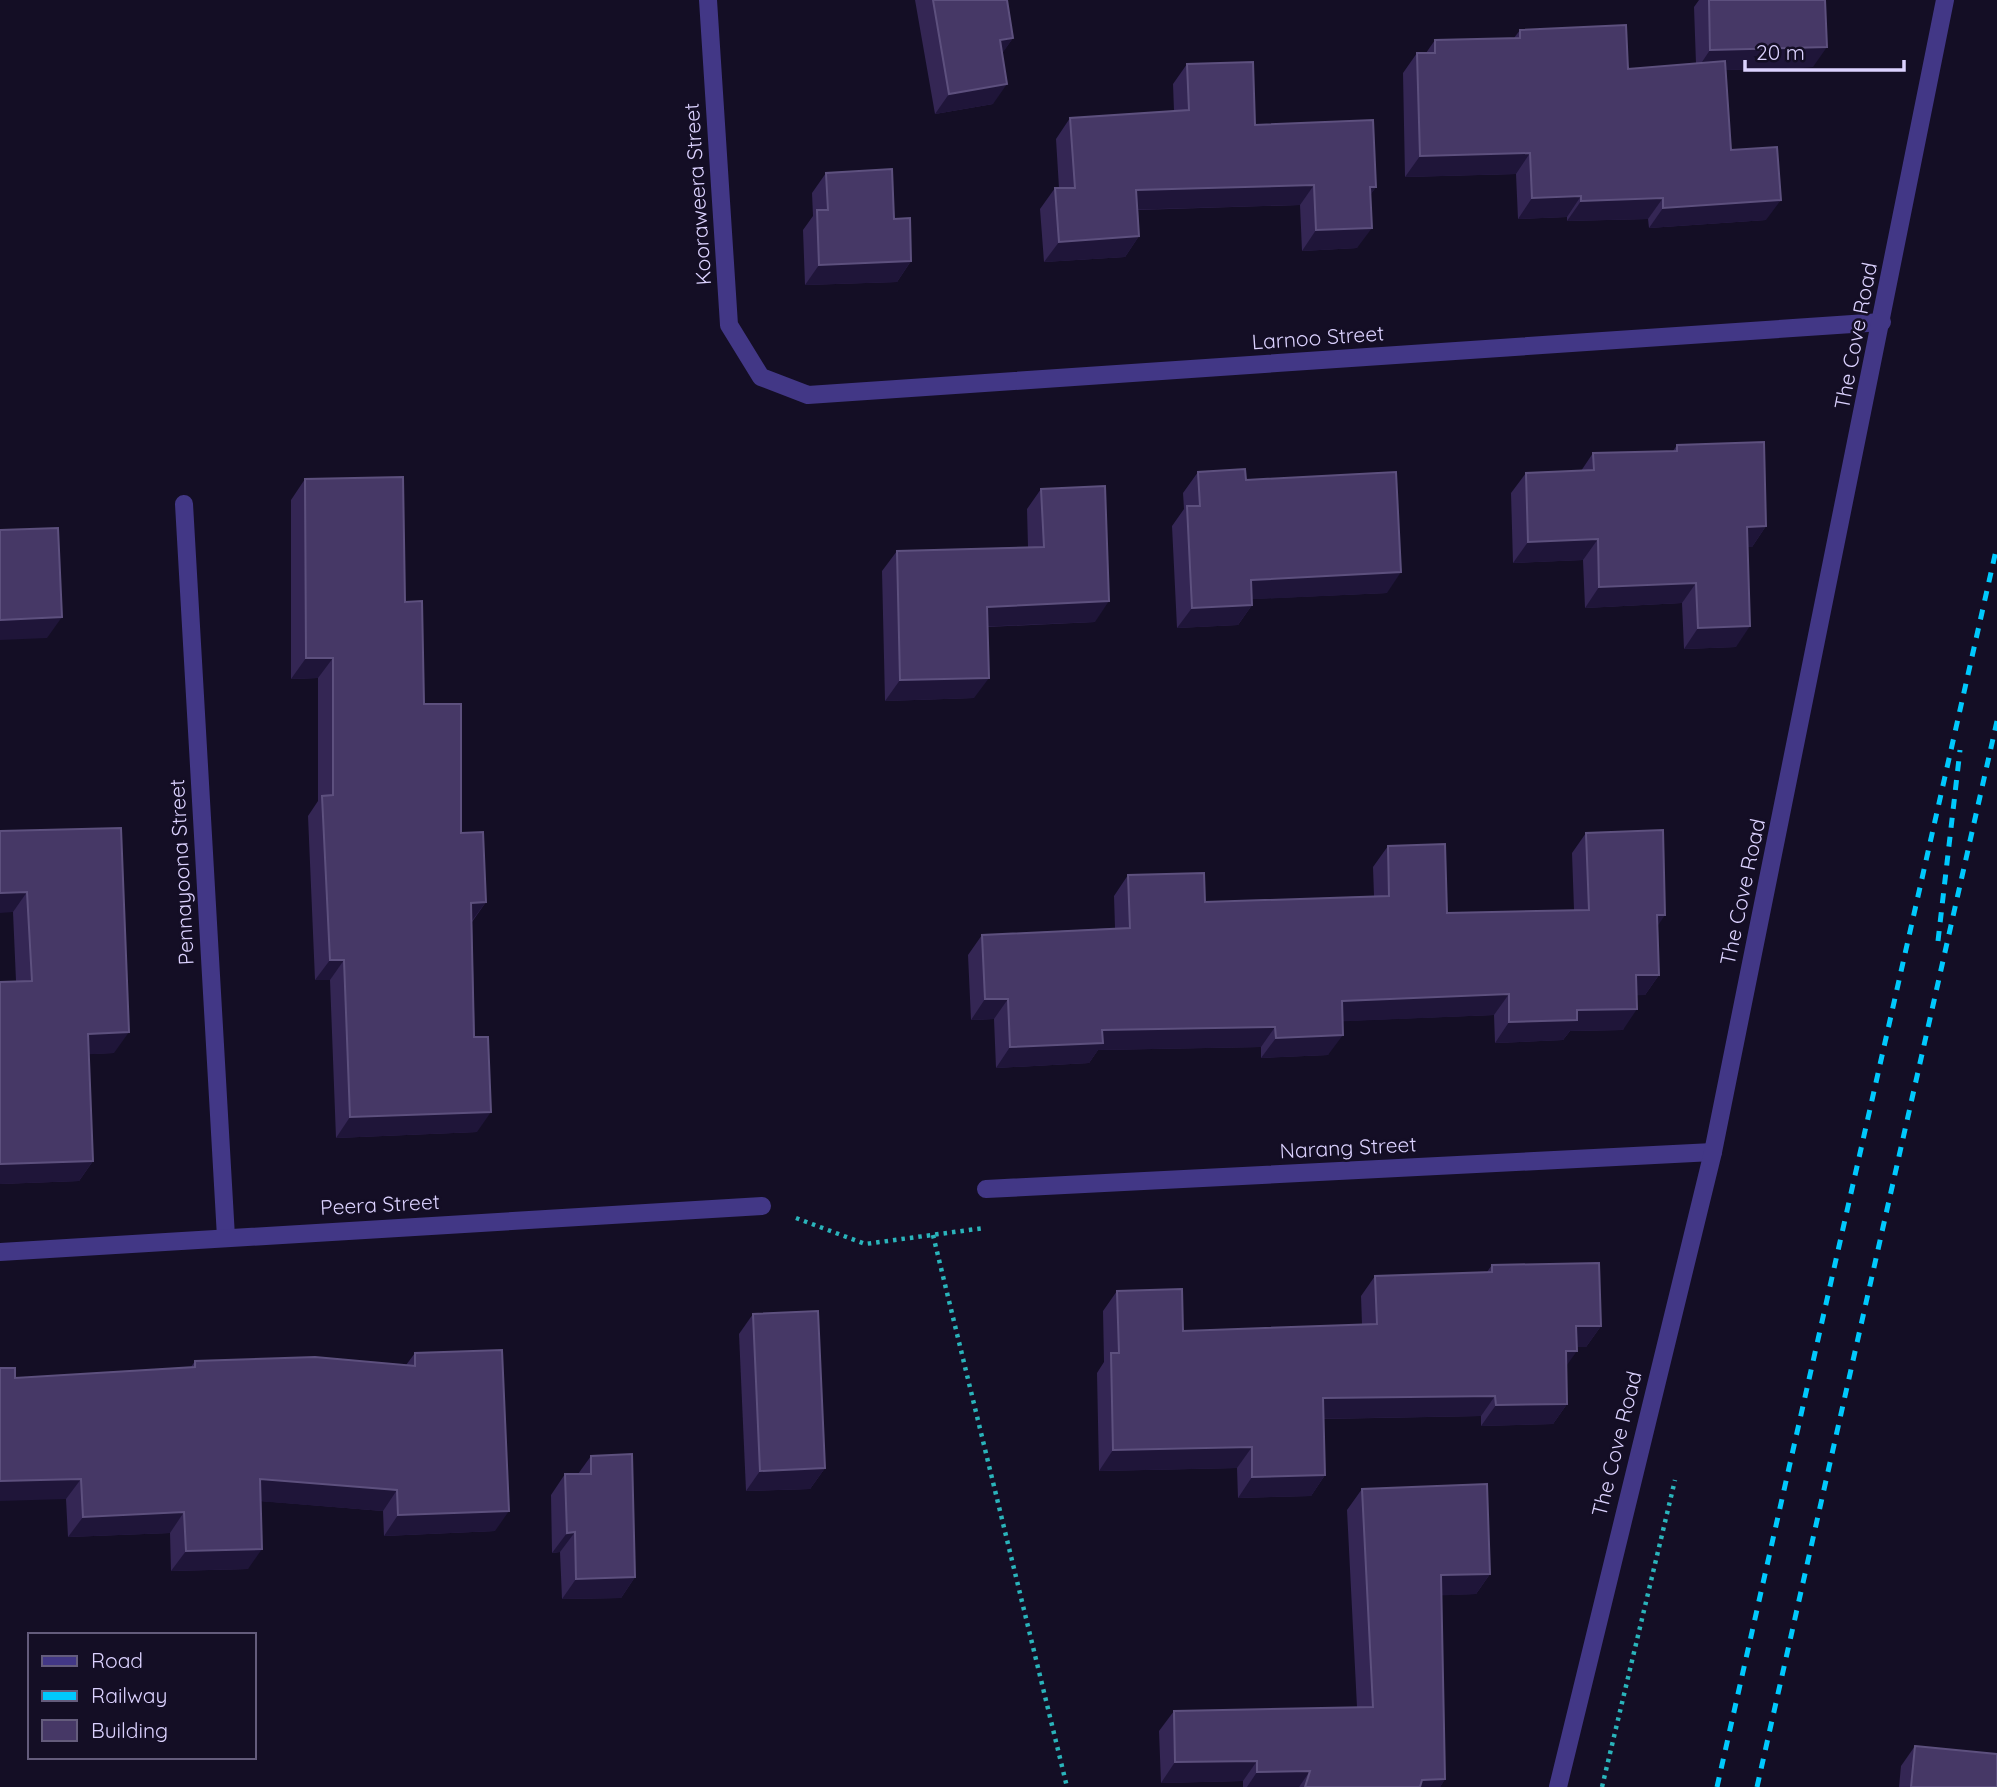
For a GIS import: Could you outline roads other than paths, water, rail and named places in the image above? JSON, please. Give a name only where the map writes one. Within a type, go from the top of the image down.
[{"type":"street","name":"Kooraweera Street","points":[[708,0],[729,325],[761,377]]},
{"type":"street","name":"The Cove Road","points":[[1558,1787],[1713,1152],[1945,0]]},
{"type":"street","name":"Larnoo Street","points":[[761,377],[808,395],[1882,322]]},
{"type":"street","name":"Pennayoona Street","points":[[184,504],[226,1237]]},
{"type":"street","name":"Narang Street","points":[[986,1189],[1713,1152]]},
{"type":"street","name":"Peera Street","points":[[0,1252],[762,1206]]},
{"type":"railway","points":[[1717,1787],[1997,546]]},
{"type":"railway","points":[[1757,1787],[1997,721]]},
{"type":"railway","points":[[1938,941],[1960,750]]}]
